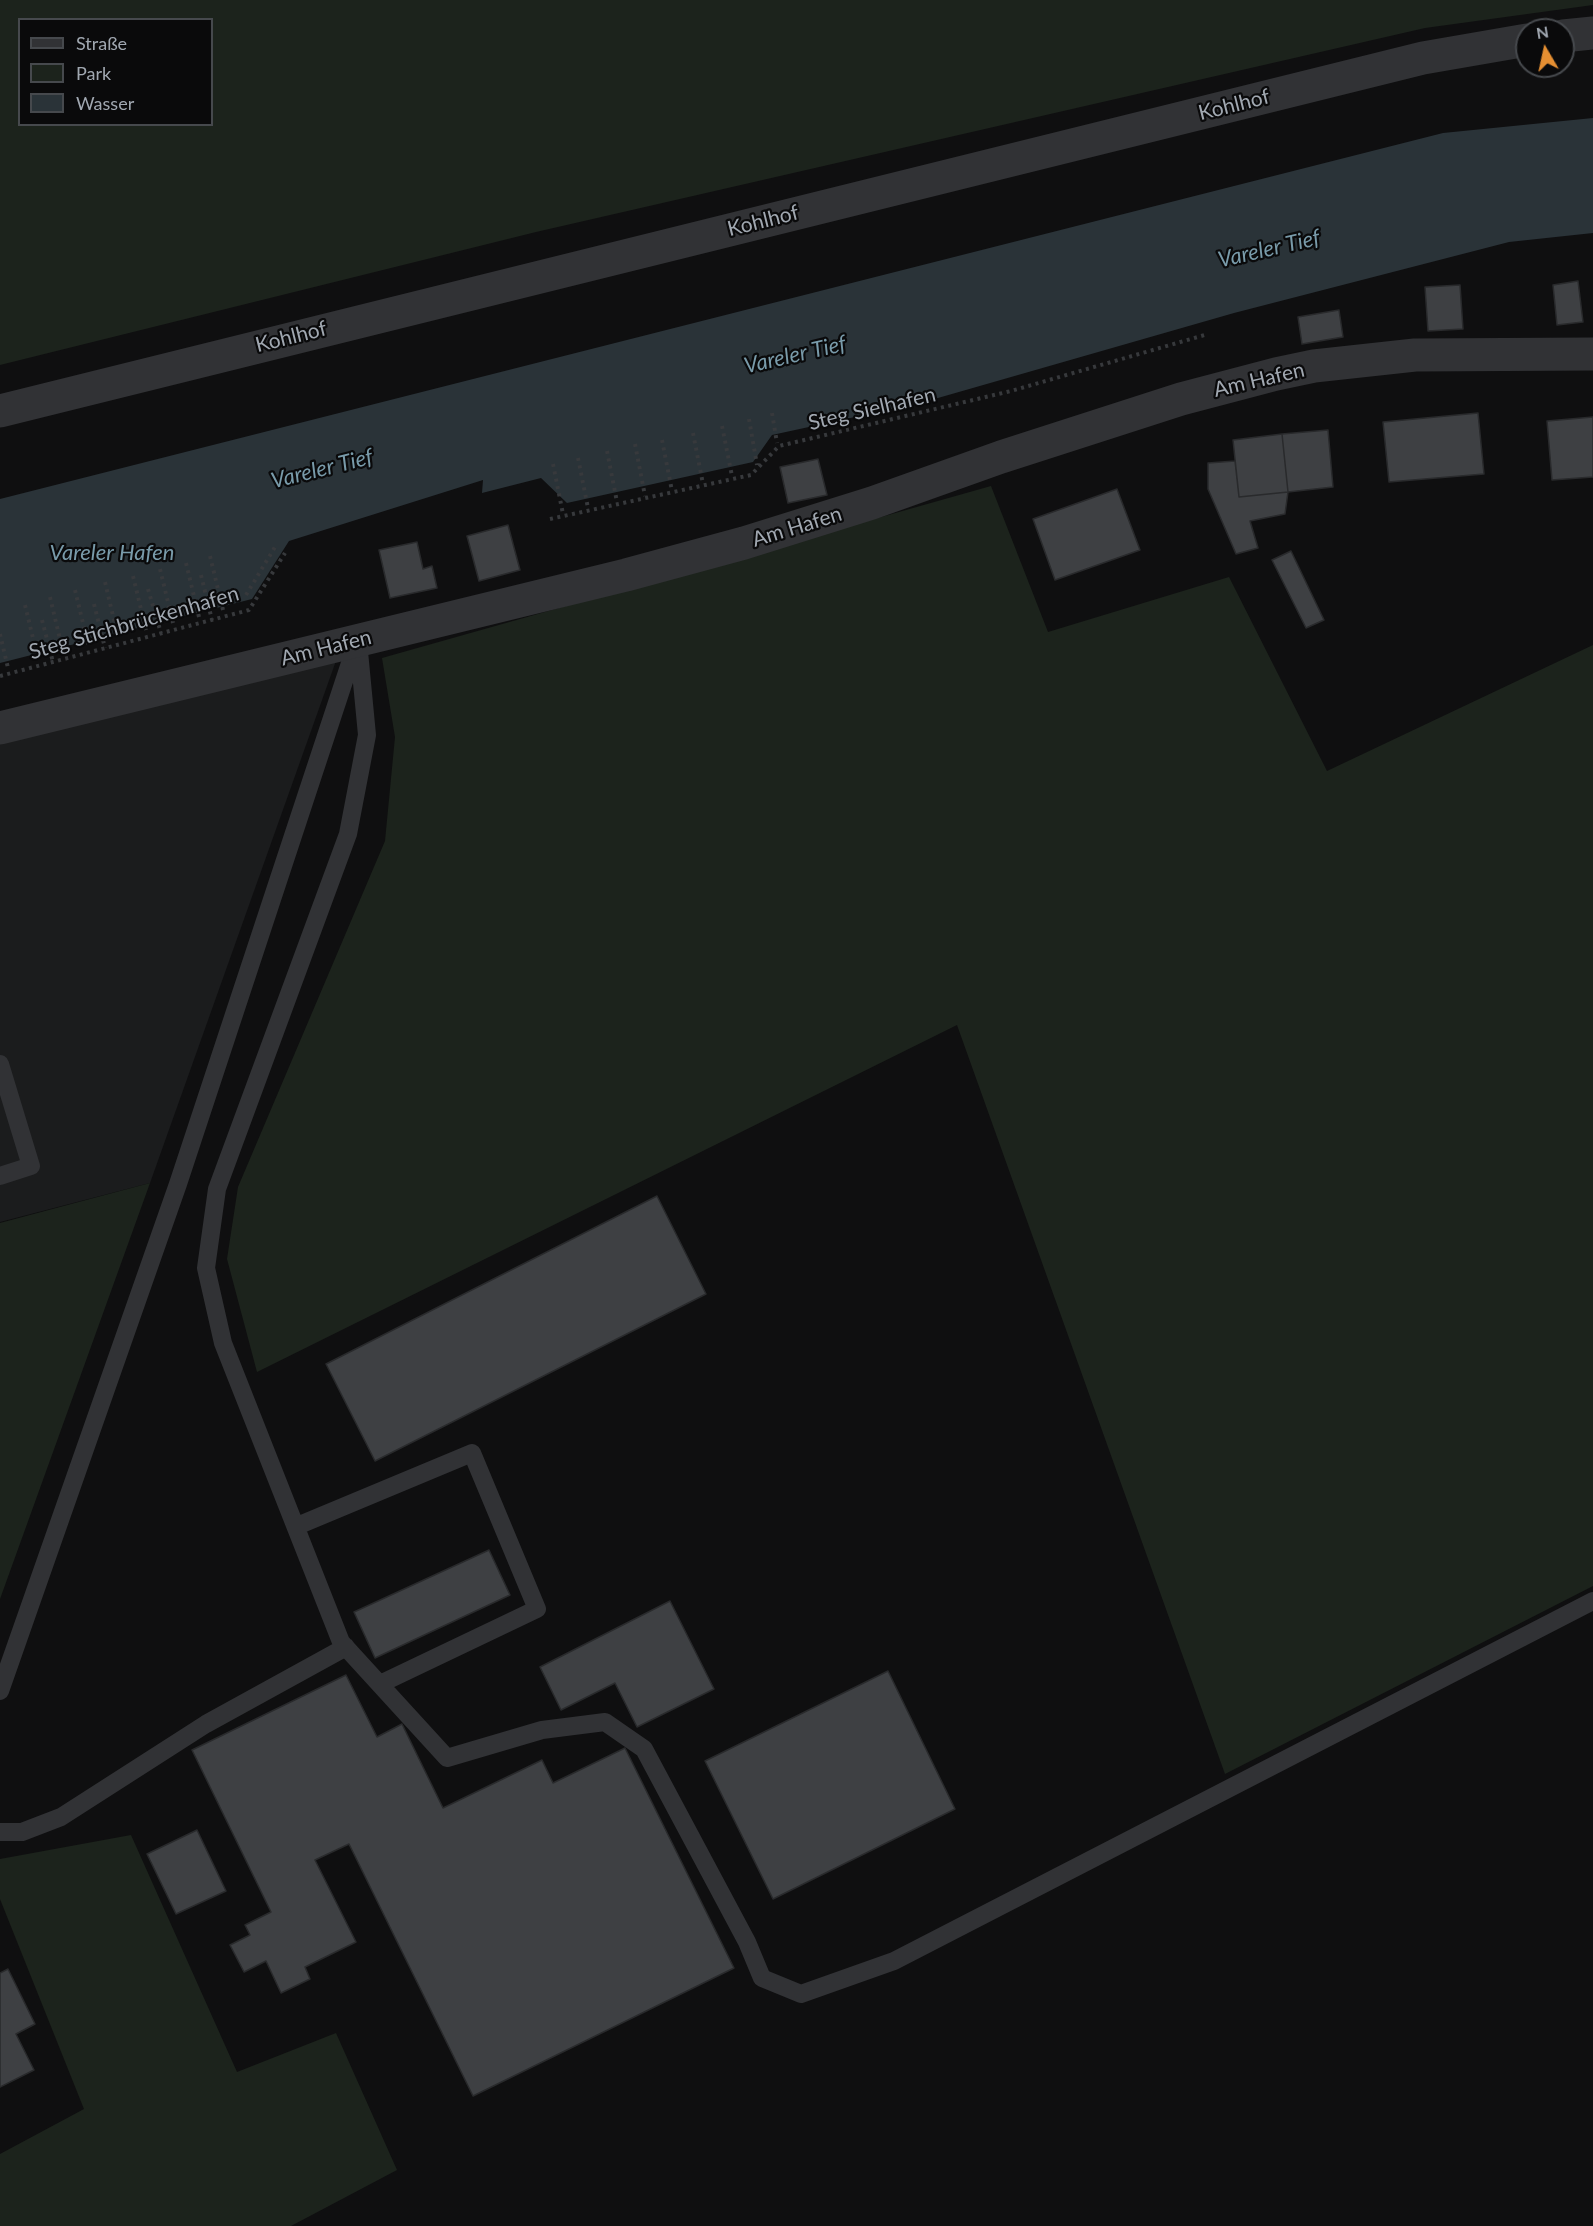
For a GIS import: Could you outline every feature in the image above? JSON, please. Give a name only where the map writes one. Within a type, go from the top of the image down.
[{"type":"street","points":[[1575,35],[1593,33]]},
{"type":"street","name":"Kohlhof","points":[[0,411],[1423,58],[1515,42]]},
{"type":"street","name":"Am Hafen","points":[[0,728],[358,641],[744,543],[872,503],[1001,457],[1136,414],[1276,374],[1314,366],[1415,355],[1593,354]]},
{"type":"lane","points":[[358,641],[368,735],[348,834],[217,1189],[206,1268],[223,1343],[341,1642],[382,1683],[447,1758],[542,1730],[605,1722],[644,1749],[747,1942],[762,1978],[801,1994],[894,1961],[1593,1601]]},
{"type":"lane","points":[[0,1691],[178,1184],[358,641]]},
{"type":"lane","points":[[0,1064],[31,1166],[0,1176]]},
{"type":"lane","points":[[297,1526],[472,1453],[537,1609],[382,1683]]},
{"type":"lane","points":[[0,1832],[22,1832],[61,1817],[206,1724],[346,1647]]},
{"type":"path","name":"Steg Sielhafen","points":[[550,519],[751,475],[779,446],[1011,391],[1208,334]]},
{"type":"path","points":[[772,413],[777,442]]},
{"type":"path","points":[[749,419],[757,465]]},
{"type":"path","points":[[722,426],[732,476]]},
{"type":"path","points":[[693,433],[703,484]]},
{"type":"path","points":[[662,440],[672,491]]},
{"type":"path","points":[[635,444],[645,496]]},
{"type":"path","points":[[607,451],[616,502]]},
{"type":"path","points":[[578,458],[588,508]]},
{"type":"path","points":[[553,464],[563,514]]},
{"type":"path","points":[[246,595],[275,547]]},
{"type":"path","name":"Steg Stichbrückenhafen","points":[[0,676],[249,610],[285,553]]},
{"type":"path","points":[[210,556],[223,610]]},
{"type":"path","points":[[186,563],[199,617]]},
{"type":"path","points":[[160,569],[173,623]]},
{"type":"path","points":[[201,575],[212,620]]},
{"type":"path","points":[[133,576],[146,630]]},
{"type":"path","points":[[105,582],[118,637]]},
{"type":"path","points":[[148,589],[161,633]]},
{"type":"path","points":[[75,590],[88,644]]},
{"type":"path","points":[[50,597],[63,652]]},
{"type":"path","points":[[94,604],[105,648]]},
{"type":"path","points":[[25,605],[38,659]]},
{"type":"path","points":[[42,620],[53,662]]},
{"type":"path","points":[[0,634],[8,668]]},
{"type":"shaded area","points":[[337,658],[150,1183],[0,1222],[0,740]]},
{"type":"green space","points":[[0,0],[1593,0],[1593,5],[1425,28],[536,232],[0,365]]},
{"type":"green space","points":[[991,486],[1048,632],[1229,577],[1327,771],[1593,645],[1593,1586],[1225,1774],[957,1025],[257,1372],[227,1259],[238,1187],[385,841],[395,737],[382,658]]},
{"type":"green space","points":[[150,1183],[0,1599],[0,1223]]},
{"type":"green space","points":[[131,1835],[237,2072],[336,2033],[397,2170],[291,2226],[0,2226],[0,2154],[84,2109],[0,1899],[0,1859]]},
{"type":"water","name":"Vareler Hafen","points":[[1593,118],[1593,233],[1509,242],[1234,313],[924,402],[772,435],[753,462],[567,503],[541,478],[482,493],[483,480],[289,541],[252,599],[0,663],[0,499],[1443,133]]},
{"type":"building","points":[[1578,281],[1583,322],[1557,325],[1553,285]]},
{"type":"building","points":[[1460,285],[1463,329],[1428,331],[1425,287]]},
{"type":"building","points":[[1339,310],[1343,337],[1302,344],[1298,317]]},
{"type":"building","points":[[1478,413],[1484,474],[1389,482],[1383,422]]},
{"type":"building","points":[[1593,417],[1593,477],[1552,480],[1547,421]]},
{"type":"building","points":[[1328,430],[1333,487],[1288,492],[1282,434]]},
{"type":"building","points":[[1282,434],[1288,492],[1239,497],[1233,440]]},
{"type":"building","points":[[818,459],[827,495],[788,503],[780,467]]},
{"type":"building","points":[[1235,461],[1239,497],[1288,492],[1285,514],[1250,521],[1258,548],[1236,554],[1208,489],[1208,463]]},
{"type":"building","points":[[1117,489],[1140,550],[1055,580],[1033,519]]},
{"type":"building","points":[[508,525],[520,570],[479,581],[467,536]]},
{"type":"building","points":[[417,542],[423,569],[432,566],[437,588],[390,598],[379,550]]},
{"type":"building","points":[[1291,551],[1324,620],[1306,628],[1272,560]]},
{"type":"building","points":[[657,1196],[706,1294],[375,1461],[326,1364]]},
{"type":"building","points":[[489,1550],[510,1595],[375,1658],[354,1612]]},
{"type":"building","points":[[670,1601],[714,1689],[637,1727],[615,1683],[561,1710],[540,1667]]},
{"type":"building","points":[[888,1671],[955,1809],[773,1899],[705,1761]]},
{"type":"building","points":[[346,1675],[377,1737],[402,1724],[443,1808],[542,1760],[553,1783],[625,1748],[734,1968],[473,2096],[349,1844],[315,1860],[356,1942],[305,1967],[310,1979],[281,1993],[266,1961],[244,1972],[230,1945],[250,1935],[245,1925],[271,1912],[192,1750]]},
{"type":"building","points":[[197,1830],[226,1891],[176,1914],[147,1854]]},
{"type":"building","points":[[8,1969],[35,2024],[16,2034],[34,2070],[0,2087],[0,1973]]},
{"type":"water label","name":"Vareler Tief","points":[[1269,249]]},
{"type":"water label","name":"Vareler Tief","points":[[795,355]]},
{"type":"water label","name":"Vareler Tief","points":[[322,469]]}]
